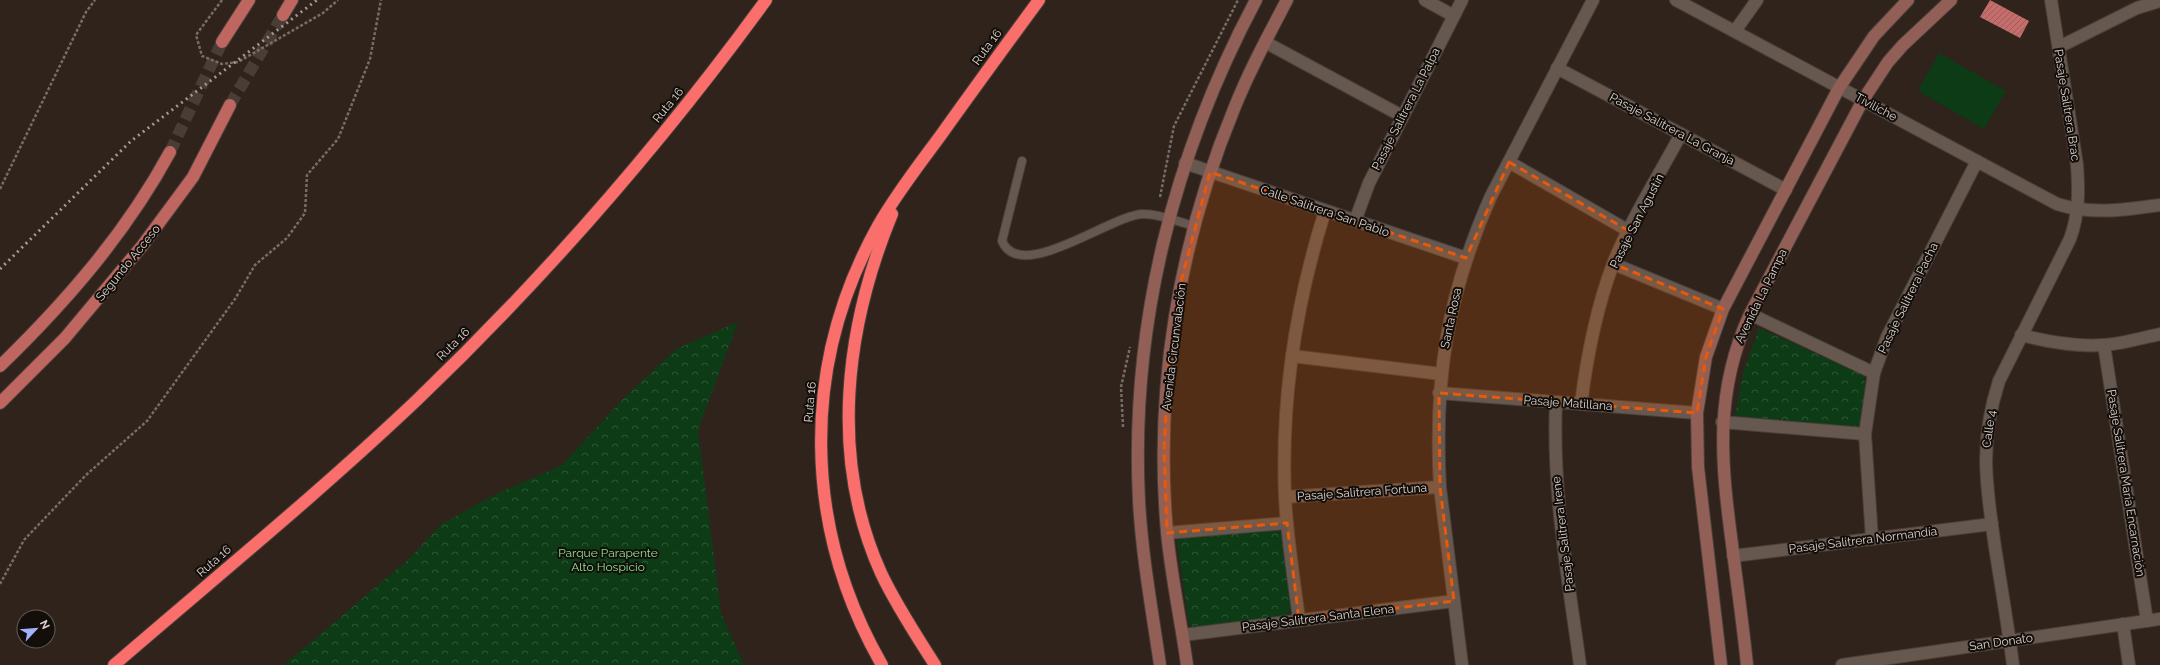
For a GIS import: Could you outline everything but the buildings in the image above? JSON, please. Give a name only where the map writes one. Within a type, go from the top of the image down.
[{"type":"highway","name":"Ruta 16","points":[[114,665],[363,449],[470,348],[536,280],[627,177],[702,86],[766,0]]},
{"type":"highway","name":"Ruta 16","points":[[882,665],[858,620],[847,593],[831,538],[822,482],[821,426],[828,364],[843,304],[853,277],[875,232],[910,177],[1039,0]]},
{"type":"highway","points":[[910,177],[882,238],[863,302],[852,360],[849,389],[849,443],[856,496],[871,548],[897,604],[935,665]]},
{"type":"main road","points":[[222,42],[249,0]]},
{"type":"main road","points":[[283,15],[292,0]]},
{"type":"main road","name":"Segundo Acceso","points":[[0,403],[65,338],[142,246],[193,177],[230,105]]},
{"type":"main road","name":"Segundo Acceso","points":[[0,366],[41,324],[98,261],[150,189],[170,152]]},
{"type":"street","points":[[1160,665],[1142,539],[1138,469],[1138,423],[1145,343],[1151,301],[1168,219],[1185,163],[1219,75],[1256,0]]},
{"type":"street","name":"Avenida Circunvalación","points":[[1187,665],[1167,533],[1164,448],[1169,363],[1180,285],[1194,226],[1210,172],[1234,107],[1287,0]]},
{"type":"street","points":[[1425,0],[1454,16]]},
{"type":"street","name":"Pasaje Salitrera La Palpa","points":[[1355,221],[1369,183],[1462,0]]},
{"type":"street","name":"Santa Rosa","points":[[1462,665],[1440,487],[1440,374],[1453,303],[1466,258],[1489,202],[1593,0]]},
{"type":"street","name":"Tiviliche","points":[[1676,0],[2046,199],[2078,210],[2109,212],[2160,205]]},
{"type":"street","points":[[1734,31],[1757,0]]},
{"type":"street","points":[[1721,665],[1698,467],[1697,413],[1706,358],[1724,309],[1839,88],[1874,36],[1908,0]]},
{"type":"street","name":"Avenida La Pampa","points":[[1748,665],[1722,467],[1722,422],[1731,364],[1750,314],[1863,100],[1888,62],[1903,45],[1951,0]]},
{"type":"street","name":"Pasaje Salitrera Brac","points":[[2051,0],[2077,165],[2078,210]]},
{"type":"street","points":[[2058,47],[2137,8],[2160,1]]},
{"type":"street","points":[[1266,42],[1402,116]]},
{"type":"street","name":"Pasaje Salitrera La Granja","points":[[1557,68],[1786,190]]},
{"type":"street","name":"Pasaje San Agustín","points":[[1580,404],[1592,334],[1614,264],[1629,231],[1681,134]]},
{"type":"street","name":"Pasaje Salitrera Pacha","points":[[1872,539],[1865,434],[1874,372],[1887,337],[1977,161]]},
{"type":"street","points":[[1509,162],[1629,231]]},
{"type":"street","name":"Calle Salitrera San Pablo","points":[[1185,163],[1466,258]]},
{"type":"street","name":"Calle 4","points":[[2013,665],[1992,524],[1985,461],[1989,419],[1999,381],[2070,239],[2078,210]]},
{"type":"street","points":[[1299,620],[1285,497],[1285,424],[1292,356],[1305,280],[1325,211]]},
{"type":"street","points":[[1614,264],[1724,309]]},
{"type":"street","points":[[1750,314],[1874,372]]},
{"type":"street","points":[[2021,335],[2064,344],[2104,345],[2160,334]]},
{"type":"street","name":"Pasaje Salitrera María Encarnación","points":[[2104,345],[2148,620]]},
{"type":"street","points":[[1292,356],[1440,374]]},
{"type":"street","name":"Pasaje Matillana","points":[[1439,393],[1697,413]]},
{"type":"street","name":"Pasaje Salitrera Irene","points":[[1556,402],[1555,452],[1558,508],[1580,665]]},
{"type":"street","points":[[1722,422],[1865,434]]},
{"type":"street","name":"Pasaje Salitrera Fortuna","points":[[1285,497],[1440,487]]},
{"type":"street","points":[[1167,533],[1287,523]]},
{"type":"street","name":"Pasaje Salitrera Normandía","points":[[1733,556],[1992,524]]},
{"type":"street","name":"Pasaje Salitrera Santa Elena","points":[[1183,635],[1454,601]]},
{"type":"street","name":"San Donato","points":[[1842,665],[1895,661],[2009,641],[2160,619]]},
{"type":"street","points":[[2123,624],[2128,665]]},
{"type":"lane","points":[[1022,161],[1002,241],[1005,248],[1012,253],[1021,256],[1031,256],[1087,236],[1132,216],[1144,214],[1194,226]]},
{"type":"path","points":[[0,189],[86,12],[95,0]]},
{"type":"path","points":[[222,0],[196,34],[202,56],[222,64],[238,62],[323,13],[338,0]]},
{"type":"path","points":[[0,584],[24,540],[86,475],[147,421],[235,299],[255,265],[287,238],[305,213],[307,175],[338,139],[370,60],[381,0]]},
{"type":"highlighted area","points":[[1509,162],[1629,231],[1614,264],[1723,309],[1706,357],[1697,413],[1439,393],[1440,487],[1454,601],[1299,620],[1287,523],[1167,533],[1164,448],[1169,363],[1180,285],[1210,172],[1466,258]]},
{"type":"green space","points":[[1939,53],[2006,91],[1984,129],[1918,91]]},
{"type":"green space","name":"Parque Parapente Alto Hospicio","points":[[738,322],[698,430],[721,613],[744,665],[284,665],[410,558],[440,525],[492,496],[562,465],[620,402],[676,349]]},
{"type":"green space","points":[[1759,328],[1863,375],[1866,386],[1861,424],[1856,427],[1735,416],[1743,373]]},
{"type":"green space","points":[[1275,529],[1282,535],[1293,606],[1286,616],[1194,628],[1189,624],[1177,541],[1182,535]]},
{"type":"tunnel","points":[[230,105],[283,15]]},
{"type":"tunnel","points":[[170,152],[222,42]]},
{"type":"railway","points":[[0,269],[131,141],[317,0]]}]
